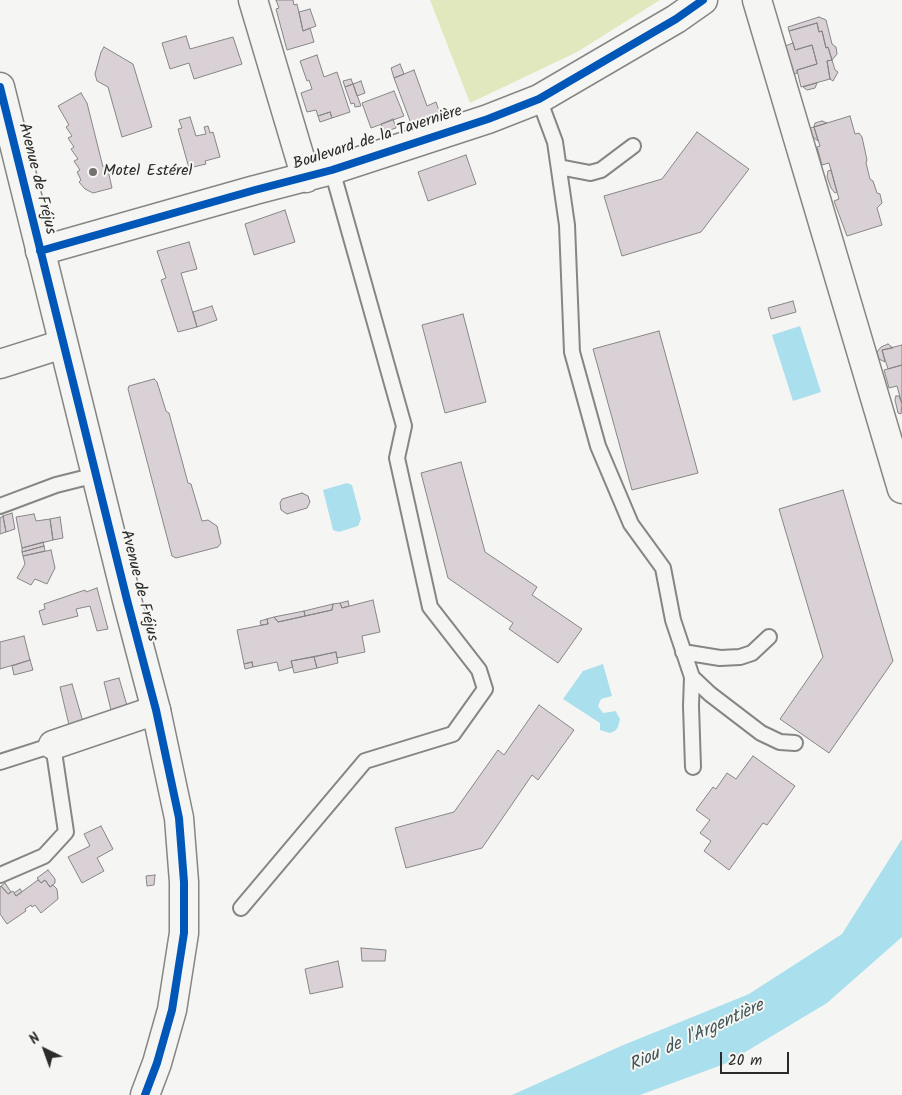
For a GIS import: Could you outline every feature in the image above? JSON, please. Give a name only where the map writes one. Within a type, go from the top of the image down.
[{"type":"street","points":[[253,0],[306,178]]},
{"type":"street","name":"Boulevard de la Tavernière","points":[[40,251],[255,190],[306,178],[488,119],[539,98],[676,19],[703,0]]},
{"type":"street","points":[[758,0],[902,489]]},
{"type":"street","name":"Avenue de Fréjus","points":[[0,87],[156,710],[179,818],[184,882],[184,932],[172,1010],[157,1063],[145,1095]]},
{"type":"street","points":[[0,364],[63,344]]},
{"type":"street","points":[[52,745],[156,710]]},
{"type":"lane","points":[[539,98],[555,142],[559,167],[566,224],[572,352],[598,446],[631,524],[663,568],[673,620],[692,677],[690,706],[694,766]]},
{"type":"lane","points":[[559,167],[590,173],[601,170],[633,146]]},
{"type":"lane","points":[[241,908],[366,761],[453,734],[484,689],[479,670],[430,607],[397,458],[404,426],[332,170]]},
{"type":"lane","points":[[0,506],[56,485],[96,475]]},
{"type":"lane","points":[[683,652],[720,658],[740,657],[752,653],[769,636]]},
{"type":"lane","points":[[692,677],[710,694],[761,733],[780,742],[795,743]]},
{"type":"lane","points":[[0,762],[52,745],[66,832],[44,856],[0,874]]},
{"type":"green space","points":[[430,0],[660,0],[577,52],[470,103]]},
{"type":"water","points":[[800,326],[821,392],[793,401],[772,335]]},
{"type":"water","points":[[347,483],[352,485],[361,519],[358,526],[339,532],[333,530],[323,490]]},
{"type":"water","points":[[603,664],[612,696],[601,699],[598,706],[603,713],[616,711],[620,719],[618,727],[610,733],[600,730],[600,723],[563,699],[583,671]]},
{"type":"water","name":"Riou de l'Argentière","points":[[902,839],[902,937],[827,1003],[727,1063],[640,1095],[512,1095],[621,1046],[749,994],[842,934]]},
{"type":"building","points":[[276,0],[293,0],[294,5],[297,4],[303,31],[310,28],[314,42],[287,50],[276,9],[279,8]]},
{"type":"building","points":[[310,9],[316,26],[303,31],[299,12]]},
{"type":"building","points":[[819,17],[826,20],[832,44],[836,47],[837,54],[832,60],[828,47],[826,48],[822,31],[819,32],[817,23],[789,31],[788,27]]},
{"type":"building","points":[[817,23],[819,32],[822,31],[826,48],[828,47],[832,60],[827,61],[830,79],[801,87],[797,70],[817,64],[812,45],[795,50],[789,31]]},
{"type":"building","points":[[186,36],[190,49],[233,37],[242,64],[194,79],[189,63],[170,69],[162,43]]},
{"type":"building","points":[[793,43],[795,50],[812,45],[817,64],[797,70],[797,73],[793,75],[785,46]]},
{"type":"building","points":[[104,47],[133,64],[152,127],[122,137],[108,87],[97,81],[95,74]]},
{"type":"building","points":[[317,55],[324,77],[337,72],[350,112],[332,118],[330,112],[318,116],[316,110],[307,112],[301,93],[312,89],[300,61]]},
{"type":"building","points":[[832,60],[835,70],[838,72],[833,81],[830,79],[827,61]]},
{"type":"building","points":[[400,64],[404,74],[394,78],[391,68]]},
{"type":"building","points":[[414,70],[427,106],[436,102],[441,116],[412,126],[394,78]]},
{"type":"building","points":[[351,79],[353,84],[345,87],[343,81]]},
{"type":"building","points":[[361,81],[365,93],[357,96],[353,84]]},
{"type":"building","points":[[817,83],[815,88],[807,90],[803,87]]},
{"type":"building","points":[[353,84],[361,106],[355,107],[354,103],[351,104],[345,87]]},
{"type":"building","points":[[394,91],[404,116],[371,128],[362,103]]},
{"type":"building","points":[[81,93],[87,103],[103,167],[107,166],[112,188],[93,193],[85,189],[79,182],[81,180],[77,172],[80,170],[74,161],[78,159],[71,149],[74,147],[68,138],[72,136],[66,127],[69,125],[58,106]]},
{"type":"building","points":[[330,112],[332,118],[320,122],[318,116]]},
{"type":"building","points":[[850,116],[855,134],[859,133],[862,137],[870,179],[873,181],[877,193],[880,194],[882,203],[877,208],[882,225],[847,236],[834,201],[839,199],[829,163],[822,165],[817,147],[820,146],[814,127]]},
{"type":"building","points":[[190,117],[196,136],[206,134],[204,127],[208,126],[210,133],[213,132],[220,157],[205,161],[206,164],[189,168],[178,129],[182,128],[179,120]]},
{"type":"building","points":[[393,119],[396,128],[384,132],[381,124]]},
{"type":"building","points":[[822,121],[827,123],[814,127],[815,123]]},
{"type":"building","points":[[814,127],[818,141],[813,137],[810,128]]},
{"type":"building","points":[[697,132],[749,169],[701,232],[622,256],[604,196],[662,179]]},
{"type":"building","points":[[466,155],[476,184],[428,201],[418,172]]},
{"type":"building","points":[[831,170],[837,192],[835,193],[827,177],[828,171]]},
{"type":"building","points":[[285,210],[295,242],[254,255],[245,224]]},
{"type":"building","points":[[189,242],[197,269],[181,273],[197,327],[178,332],[161,280],[166,278],[157,251]]},
{"type":"building","points":[[793,301],[796,312],[771,319],[768,308]]},
{"type":"building","points":[[212,306],[217,320],[197,327],[193,312]]},
{"type":"building","points":[[463,314],[486,402],[445,413],[422,325]]},
{"type":"building","points":[[659,331],[698,473],[632,490],[593,349]]},
{"type":"building","points":[[888,344],[893,348],[882,350],[885,362],[879,359],[877,352],[881,347]]},
{"type":"building","points":[[902,345],[902,365],[888,369],[882,350]]},
{"type":"building","points":[[902,365],[902,404],[897,386],[889,388],[884,370]]},
{"type":"building","points":[[154,379],[157,382],[166,411],[169,413],[188,483],[191,484],[202,521],[208,520],[217,526],[221,543],[218,547],[176,558],[172,556],[128,389],[129,386]]},
{"type":"building","points":[[896,396],[899,396],[902,404],[901,414],[898,413]]},
{"type":"building","points":[[461,462],[485,552],[537,587],[532,595],[582,629],[558,663],[509,629],[513,623],[448,578],[421,473]]},
{"type":"building","points":[[843,490],[893,661],[829,753],[780,719],[823,657],[779,509]]},
{"type":"building","points":[[302,493],[308,496],[310,502],[307,508],[287,514],[281,510],[280,503],[282,499]]},
{"type":"building","points":[[12,513],[15,529],[6,532],[3,516]]},
{"type":"building","points":[[34,514],[36,521],[50,519],[53,540],[22,548],[16,517]]},
{"type":"building","points":[[3,516],[6,532],[0,534],[0,518]]},
{"type":"building","points":[[60,517],[63,538],[53,540],[50,519]]},
{"type":"building","points":[[43,542],[44,546],[22,552],[22,548]]},
{"type":"building","points":[[44,546],[45,551],[23,556],[22,552]]},
{"type":"building","points":[[51,550],[55,568],[47,584],[35,579],[31,585],[17,578],[25,564],[23,556]]},
{"type":"building","points":[[97,588],[108,629],[97,631],[90,606],[76,609],[78,616],[43,625],[39,611],[45,609],[44,604],[85,590],[86,592]]},
{"type":"building","points":[[373,600],[380,632],[362,636],[365,652],[337,658],[336,652],[291,661],[293,667],[279,671],[277,662],[253,667],[252,662],[244,664],[237,630],[268,624],[267,619],[274,617],[278,622],[332,610],[333,604],[340,603],[342,608]]},
{"type":"building","points":[[348,601],[349,606],[342,608],[340,603]]},
{"type":"building","points":[[333,604],[332,610],[305,616],[304,611]]},
{"type":"building","points":[[304,611],[305,616],[278,622],[274,617]]},
{"type":"building","points":[[267,619],[268,624],[261,625],[260,621]]},
{"type":"building","points":[[24,636],[30,660],[0,669],[0,642]]},
{"type":"building","points":[[336,652],[338,663],[317,668],[314,657]]},
{"type":"building","points":[[314,657],[317,668],[294,673],[291,661]]},
{"type":"building","points":[[30,660],[33,670],[14,675],[12,666]]},
{"type":"building","points":[[252,662],[253,667],[245,669],[244,664]]},
{"type":"building","points":[[119,678],[128,709],[112,714],[104,682]]},
{"type":"building","points":[[72,684],[83,722],[69,725],[60,687]]},
{"type":"building","points":[[539,705],[574,730],[538,780],[532,775],[482,848],[406,868],[395,828],[454,812],[498,750],[504,755]]},
{"type":"building","points":[[753,756],[795,786],[767,825],[763,823],[729,870],[704,851],[711,841],[700,833],[710,820],[696,810],[713,787],[716,789],[727,773],[736,779]]},
{"type":"building","points":[[101,826],[113,849],[97,858],[104,871],[82,883],[68,857],[90,846],[84,834]]},
{"type":"building","points":[[48,870],[55,879],[55,883],[50,887],[45,880],[41,883],[37,878]]},
{"type":"building","points":[[155,875],[154,885],[147,886],[146,876]]},
{"type":"building","points":[[38,880],[41,883],[45,880],[50,887],[53,885],[57,889],[58,899],[41,913],[35,905],[32,907],[31,905],[25,909],[26,911],[7,924],[0,914],[0,887],[8,894],[13,891],[16,896]]},
{"type":"building","points":[[5,883],[11,892],[8,894],[1,886]]},
{"type":"building","points":[[20,889],[22,892],[16,896],[14,893]]},
{"type":"building","points":[[361,948],[386,950],[385,961],[362,961]]},
{"type":"building","points":[[338,961],[343,987],[310,994],[305,969]]},
{"type":"cycle path","points":[[40,251],[332,170],[488,119],[539,99],[676,19],[703,0]]},
{"type":"cycle path","points":[[0,87],[156,710],[179,818],[184,882],[184,933],[172,1010],[157,1063],[145,1095]]},
{"type":"place","name":"Motel Estérel","points":[[93,172]]}]
